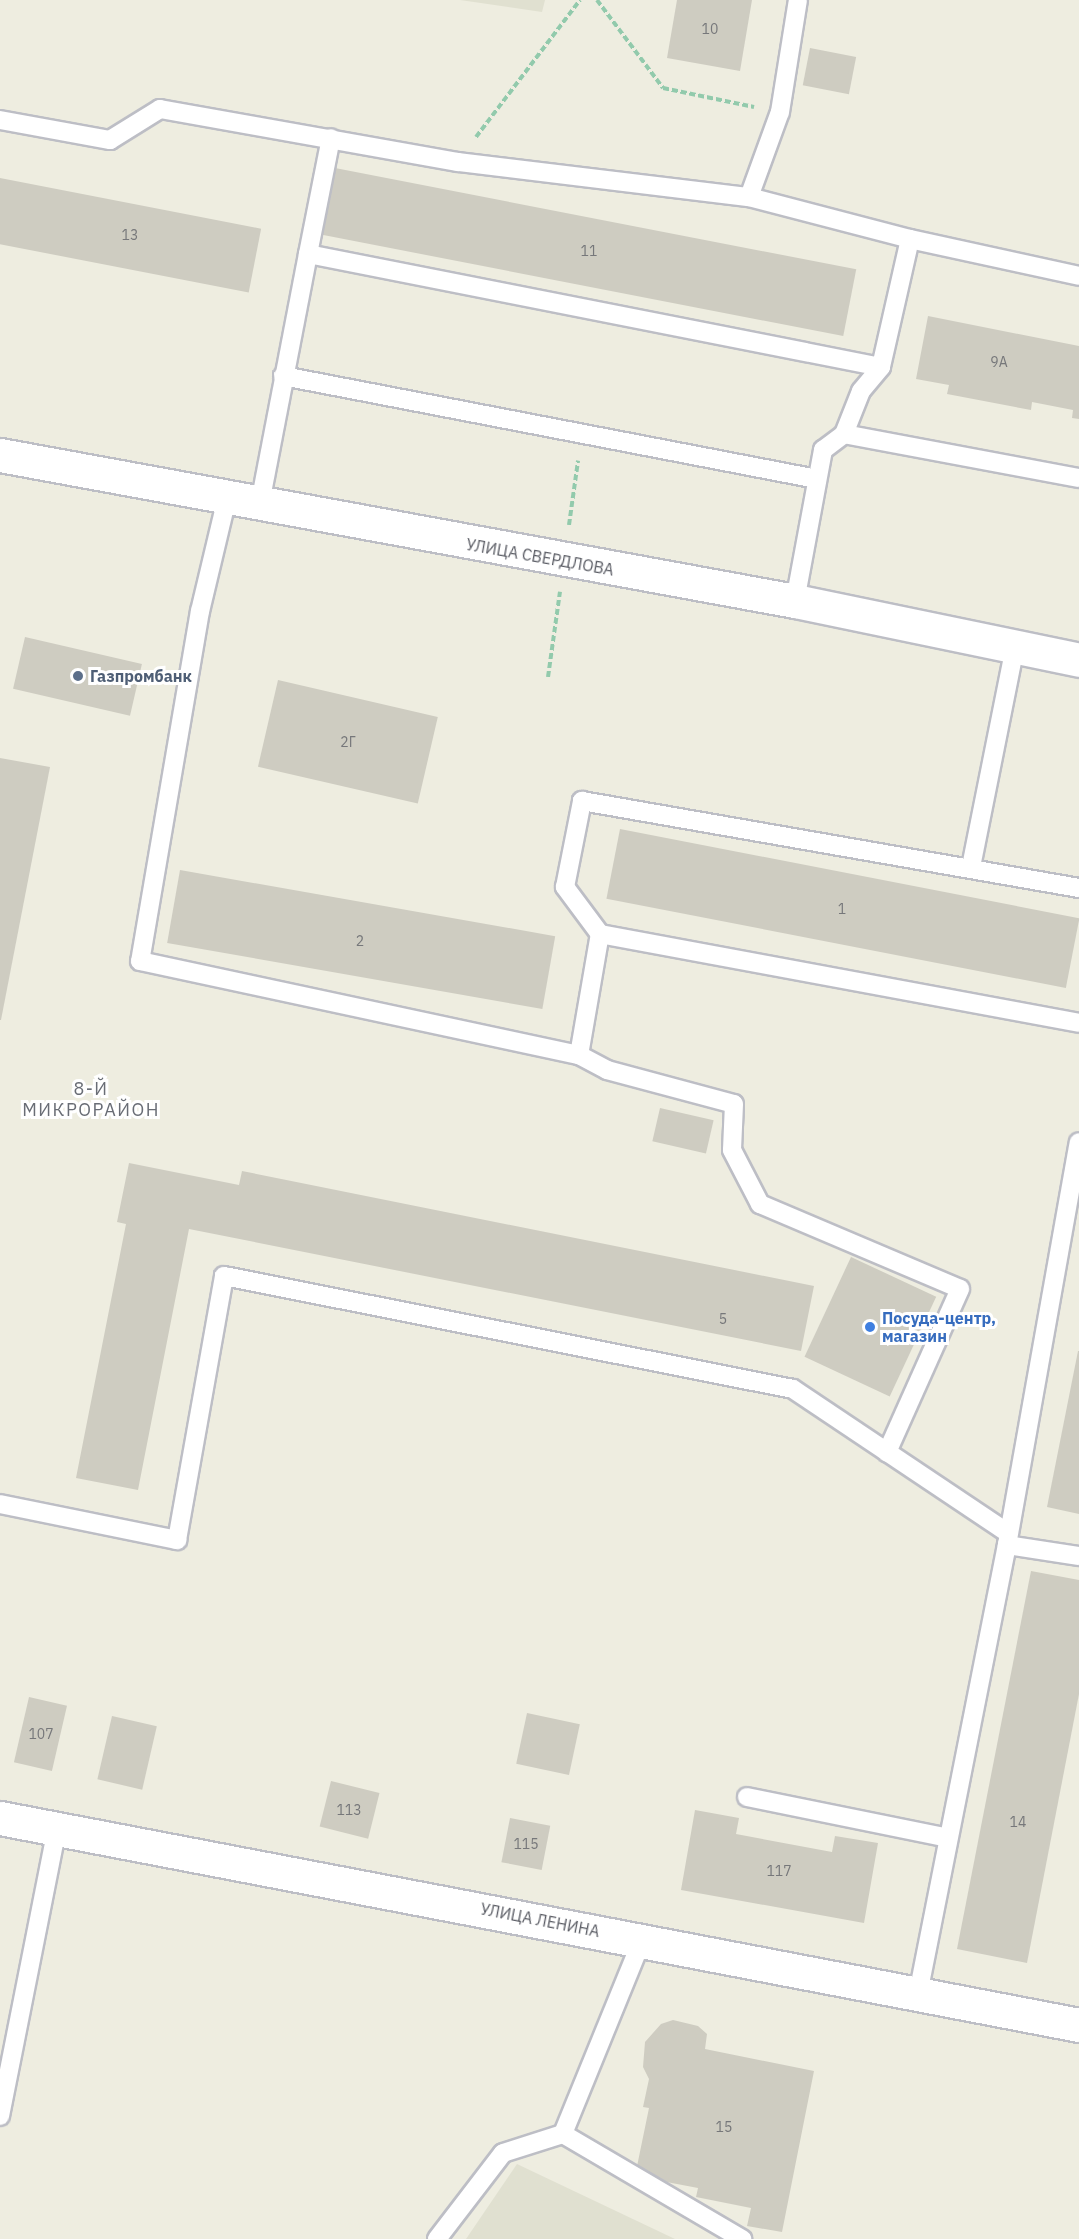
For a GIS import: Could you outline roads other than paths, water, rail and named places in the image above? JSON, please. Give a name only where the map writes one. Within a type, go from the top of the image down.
[{"type":"main road","name":"УЛИЦА СВЕРДЛОВА","points":[[0,455],[795,601],[1079,660]]},
{"type":"main road","name":"УЛИЦА ЛЕНИНА","points":[[0,1818],[1079,2025]]},
{"type":"lane","points":[[749,197],[780,112],[798,0]]},
{"type":"lane","points":[[0,120],[110,140],[160,109],[458,162],[749,197],[910,239],[1079,276]]},
{"type":"lane","points":[[260,504],[331,138]]},
{"type":"lane","points":[[795,601],[823,450],[844,434],[861,391],[881,367],[910,239]]},
{"type":"lane","points":[[308,254],[881,367]]},
{"type":"lane","points":[[283,376],[818,479]]},
{"type":"lane","points":[[844,434],[1079,478]]},
{"type":"lane","points":[[227,498],[200,611],[140,960],[579,1055],[607,1070],[734,1104],[732,1150],[760,1204],[960,1289],[887,1452]]},
{"type":"lane","points":[[971,867],[1016,647]]},
{"type":"lane","points":[[1079,888],[971,867],[582,801],[565,887],[600,934],[1079,1023]]},
{"type":"lane","points":[[579,1055],[600,934]]},
{"type":"lane","points":[[918,1994],[1007,1538],[1079,1142]]},
{"type":"lane","points":[[0,1504],[177,1540],[224,1276],[792,1389],[887,1452],[1007,1538],[1079,1556]]},
{"type":"lane","points":[[747,1797],[948,1838]]},
{"type":"lane","points":[[0,2116],[57,1829]]},
{"type":"lane","points":[[563,2134],[642,1940]]},
{"type":"lane","points":[[437,2239],[503,2153],[563,2134],[742,2239]]},
{"type":"place","name":"Газпромбанк","points":[[78,676]]},
{"type":"place","name":"Посуда-центр, магазин","points":[[870,1327]]},
{"type":"district","name":"8-Й МИКРОРАЙОН","points":[[91,1100]]}]
